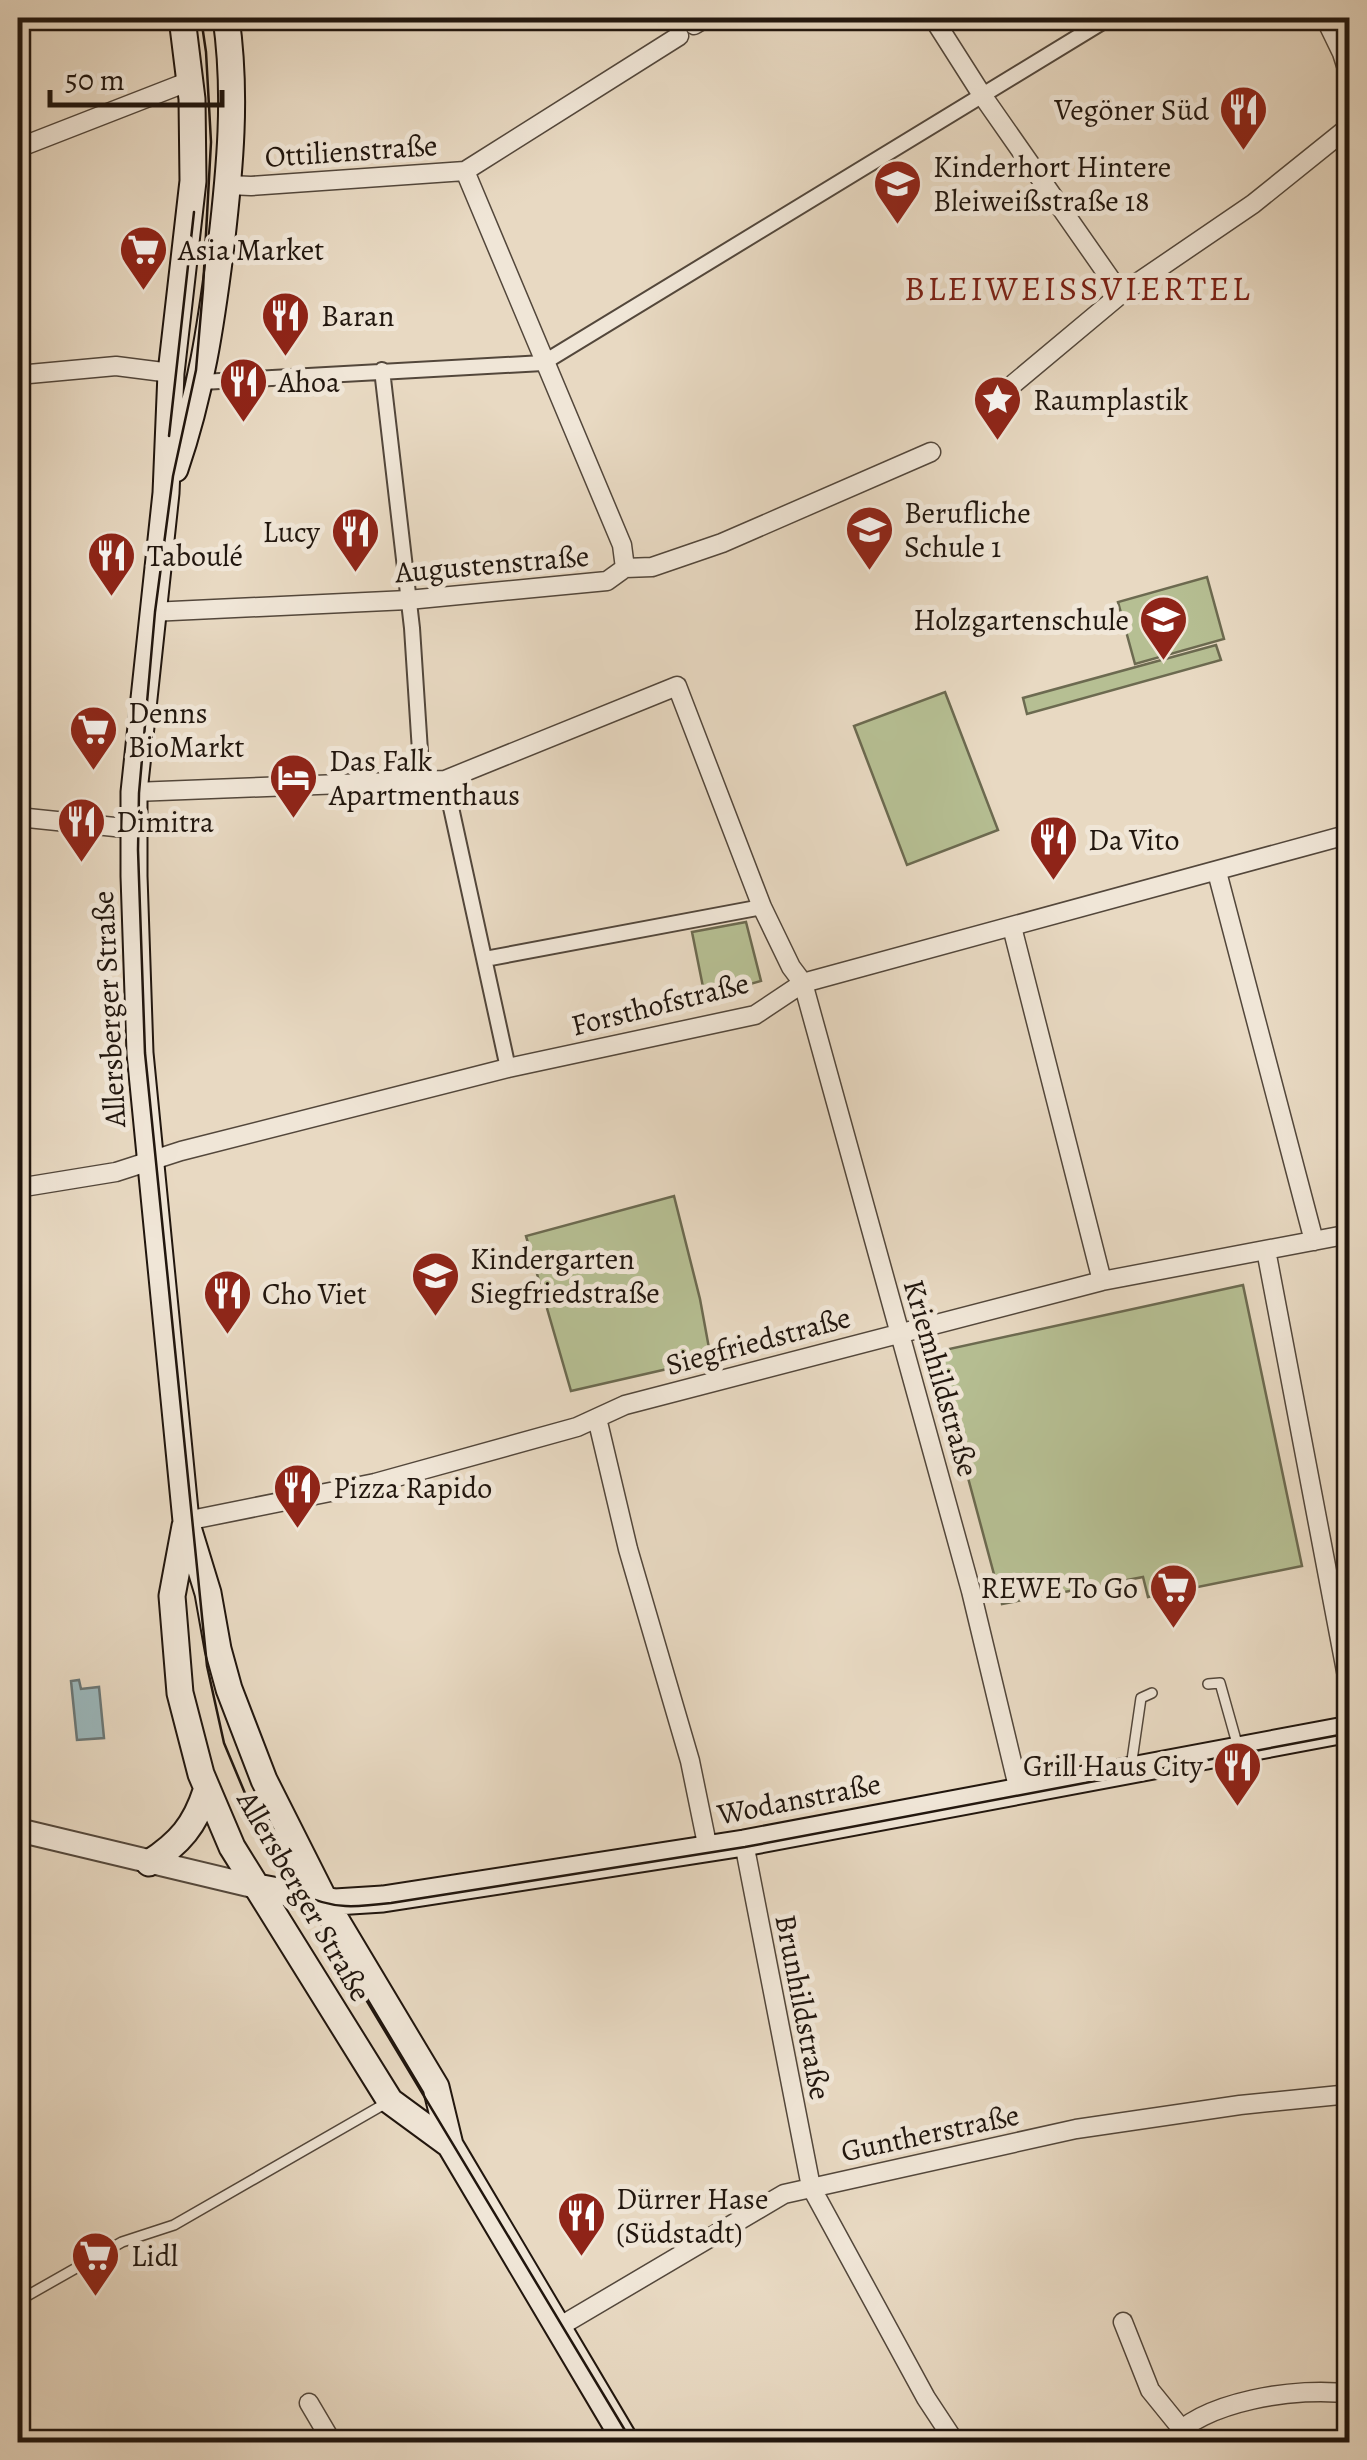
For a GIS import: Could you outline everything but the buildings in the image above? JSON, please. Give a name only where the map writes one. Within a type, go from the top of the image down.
[{"type":"main road","name":"Allersberger Straße","points":[[182,18],[190,81],[193,181],[171,373],[166,492],[134,792],[134,829],[140,1053],[186,1522],[208,1592],[218,1649],[264,1780],[324,1900],[436,2087],[450,2145],[626,2442]]},
{"type":"main road","name":"Allersberger Straße","points":[[166,492],[202,382],[228,184],[233,101],[226,18]]},
{"type":"main road","name":"Allersberger Straße","points":[[186,1522],[172,1596],[182,1704],[206,1791],[257,1887],[390,2101],[450,2145]]},
{"type":"main road","name":"Wodanstraße","points":[[257,1887],[324,1900],[383,1899],[744,1843],[1350,1729]]},
{"type":"main road","points":[[150,1863],[191,1828],[206,1791]]},
{"type":"street","points":[[933,18],[982,95],[1122,294]]},
{"type":"street","points":[[202,382],[544,363],[1109,18]]},
{"type":"street","points":[[1325,18],[1346,51],[1350,78]]},
{"type":"street","name":"Ottilienstraße","points":[[228,184],[252,186],[465,171],[693,26]]},
{"type":"street","points":[[18,148],[190,81]]},
{"type":"street","points":[[987,406],[1122,294],[1253,204],[1346,130],[1350,122]]},
{"type":"street","points":[[465,171],[622,545],[625,568]]},
{"type":"street","points":[[18,375],[116,366],[171,373]]},
{"type":"street","points":[[382,370],[408,600],[422,782]]},
{"type":"street","name":"Augustenstraße","points":[[152,612],[408,600],[607,581],[625,568],[652,567],[722,543],[931,452]]},
{"type":"street","name":"Kriemhildstraße","points":[[446,780],[677,686],[762,906],[791,967],[803,983],[972,1591],[1019,1791]]},
{"type":"street","points":[[134,792],[446,780],[508,1068]]},
{"type":"street","points":[[18,816],[134,829]]},
{"type":"street","name":"Forsthofstraße","points":[[18,1188],[116,1172],[181,1151],[508,1068],[755,1014],[803,983],[1350,834]]},
{"type":"street","points":[[1217,872],[1314,1241]]},
{"type":"street","points":[[485,959],[762,906]]},
{"type":"street","points":[[1012,927],[1102,1281]]},
{"type":"street","name":"Siegfriedstraße","points":[[186,1522],[375,1482],[578,1427],[624,1405],[1102,1281],[1350,1234]]},
{"type":"street","points":[[1266,1250],[1350,1692]]},
{"type":"street","points":[[596,1418],[628,1549],[690,1761],[708,1849]]},
{"type":"street","points":[[18,1830],[257,1887]]},
{"type":"street","name":"Brunhildstraße","points":[[744,1843],[810,2187],[954,2442]]},
{"type":"street","name":"Guntherstraße","points":[[558,2328],[784,2194],[1076,2129],[1240,2105],[1350,2094]]},
{"type":"street","points":[[1124,2322],[1150,2390],[1174,2435],[1215,2412],[1290,2392],[1322,2390],[1350,2394]]},
{"type":"street","points":[[308,2403],[332,2442]]},
{"type":"lane","points":[[1208,1684],[1220,1682],[1239,1749]]},
{"type":"lane","points":[[1130,1770],[1141,1698],[1152,1694]]},
{"type":"lane","points":[[18,2302],[122,2242],[174,2225],[390,2101]]},
{"type":"green space","points":[[1207,577],[1224,639],[1135,664],[1118,602]]},
{"type":"green space","points":[[1216,645],[1221,660],[1027,714],[1023,698]]},
{"type":"green space","points":[[945,692],[998,830],[907,865],[854,726]]},
{"type":"green space","points":[[746,922],[761,981],[705,997],[692,932]]},
{"type":"green space","points":[[674,1196],[711,1359],[571,1391],[526,1236]]},
{"type":"green space","points":[[1243,1285],[1302,1566],[1148,1597],[1143,1577],[1002,1604],[939,1370],[949,1349]]},
{"type":"water","points":[[79,1680],[81,1689],[99,1687],[104,1738],[77,1740],[71,1681]]},
{"type":"tram line","points":[[201,18],[211,142],[203,289],[196,370],[173,476],[155,612],[139,793],[138,850],[145,1053],[207,1666],[224,1743],[252,1810],[632,2442]]},
{"type":"tram line","points":[[169,436],[194,212]]},
{"type":"tram line","points":[[302,1894],[335,1905],[391,1903],[745,1847],[1350,1733]]},
{"type":"place","name":"Vegöner Süd","points":[[1244,152]]},
{"type":"place","name":"Kinderhort Hintere Bleiweißstraße 18","points":[[898,226]]},
{"type":"place","name":"Asia Market","points":[[143,292]]},
{"type":"place","name":"Baran","points":[[286,358]]},
{"type":"place","name":"Ahoa","points":[[243,424]]},
{"type":"place","name":"Raumplastik","points":[[998,442]]},
{"type":"place","name":"Berufliche Schule 1","points":[[869,572]]},
{"type":"place","name":"Lucy","points":[[355,574]]},
{"type":"place","name":"Taboulé","points":[[112,598]]},
{"type":"place","name":"Holzgartenschule","points":[[1164,662]]},
{"type":"place","name":"Denns BioMarkt","points":[[93,772]]},
{"type":"place","name":"Das Falk Apartmenthaus","points":[[294,820]]},
{"type":"place","name":"Dimitra","points":[[81,864]]},
{"type":"place","name":"Da Vito","points":[[1053,882]]},
{"type":"place","name":"Kindergarten Siegfriedstraße","points":[[435,1318]]},
{"type":"place","name":"Cho Viet","points":[[227,1336]]},
{"type":"place","name":"Pizza Rapido","points":[[298,1530]]},
{"type":"place","name":"REWE To Go","points":[[1173,1630]]},
{"type":"place","name":"Grill Haus City","points":[[1238,1808]]},
{"type":"place","name":"Dürrer Hase (Südstadt)","points":[[581,2258]]},
{"type":"place","name":"Lidl","points":[[96,2298]]},
{"type":"district","name":"BLEIWEISSVIERTEL","points":[[1078,288]]}]
